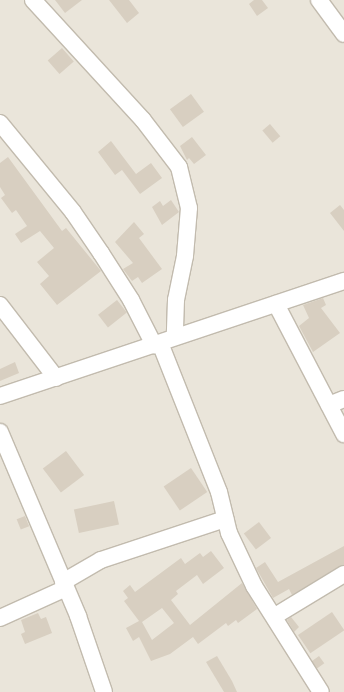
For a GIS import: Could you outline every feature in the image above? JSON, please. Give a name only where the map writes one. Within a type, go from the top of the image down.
[{"type":"street","points":[[33,0],[143,120],[178,167],[189,208],[185,256],[176,300],[175,337]]},
{"type":"street","points":[[319,0],[344,34]]},
{"type":"street","points":[[0,123],[73,212],[131,300],[157,344],[219,492],[229,533],[254,586],[275,616],[320,692]]},
{"type":"street","points":[[0,396],[344,281]]},
{"type":"street","points":[[276,304],[344,434]]},
{"type":"street","points":[[0,305],[56,378]]},
{"type":"street","points":[[329,405],[344,399]]},
{"type":"street","points":[[0,432],[78,616],[104,692]]},
{"type":"street","points":[[0,618],[64,585],[101,560],[225,519]]},
{"type":"street","points":[[275,616],[344,574]]},
{"type":"shaded area","points":[[0,0],[344,0],[344,692],[0,692]]},
{"type":"building","points":[[55,0],[82,0],[65,13]]},
{"type":"building","points":[[109,0],[129,0],[139,13],[127,23]]},
{"type":"building","points":[[254,0],[262,0],[268,8],[257,16],[249,4]]},
{"type":"building","points":[[62,48],[74,62],[59,74],[48,60]]},
{"type":"building","points":[[191,94],[204,112],[183,127],[170,109]]},
{"type":"building","points":[[270,124],[280,136],[273,143],[262,130]]},
{"type":"building","points":[[192,137],[206,155],[194,164],[189,158],[187,160],[180,146]]},
{"type":"building","points":[[111,141],[136,174],[151,163],[162,178],[140,194],[122,170],[115,175],[98,152]]},
{"type":"building","points":[[8,157],[62,231],[66,228],[101,271],[57,305],[40,284],[49,276],[37,262],[54,248],[40,231],[21,243],[15,234],[27,226],[16,210],[12,213],[1,198],[5,195],[0,187],[0,163]]},
{"type":"building","points":[[171,200],[179,212],[162,225],[152,207],[160,201],[163,206]]},
{"type":"building","points":[[340,205],[344,210],[344,231],[330,213]]},
{"type":"building","points":[[134,222],[144,234],[139,238],[162,269],[142,283],[138,277],[132,281],[123,269],[133,263],[115,242]]},
{"type":"building","points":[[323,298],[326,305],[321,308],[340,333],[313,352],[299,326],[309,318],[303,305]]},
{"type":"building","points":[[117,300],[127,313],[108,327],[98,315]]},
{"type":"building","points":[[15,362],[19,373],[0,381],[0,369]]},
{"type":"building","points":[[66,451],[84,475],[61,492],[43,468]]},
{"type":"building","points":[[191,468],[207,492],[180,510],[164,486]]},
{"type":"building","points":[[114,501],[119,524],[79,533],[74,510]]},
{"type":"building","points":[[25,516],[29,526],[21,530],[17,519]]},
{"type":"building","points":[[259,522],[271,538],[256,549],[244,533]]},
{"type":"building","points":[[344,546],[344,565],[292,595],[289,589],[273,598],[256,568],[265,562],[278,582]]},
{"type":"building","points":[[211,551],[224,568],[203,584],[197,575],[176,591],[178,594],[171,600],[190,625],[242,583],[257,609],[238,623],[236,620],[228,626],[226,623],[198,644],[193,637],[170,654],[151,661],[139,637],[133,641],[126,628],[139,621],[124,601],[128,598],[123,591],[130,585],[135,592],[181,558],[185,564],[200,553],[203,557]],"holes":[[[162,608],[174,623],[152,640],[142,622]]]},
{"type":"building","points":[[332,612],[344,630],[310,653],[298,635]]},
{"type":"building","points":[[38,613],[41,619],[46,617],[52,633],[25,644],[21,634],[25,632],[21,620]]},
{"type":"building","points":[[291,617],[299,627],[294,632],[287,620]]},
{"type":"building","points":[[217,656],[237,692],[224,692],[206,662]]},
{"type":"building","points":[[319,656],[324,663],[317,669],[312,661]]}]
